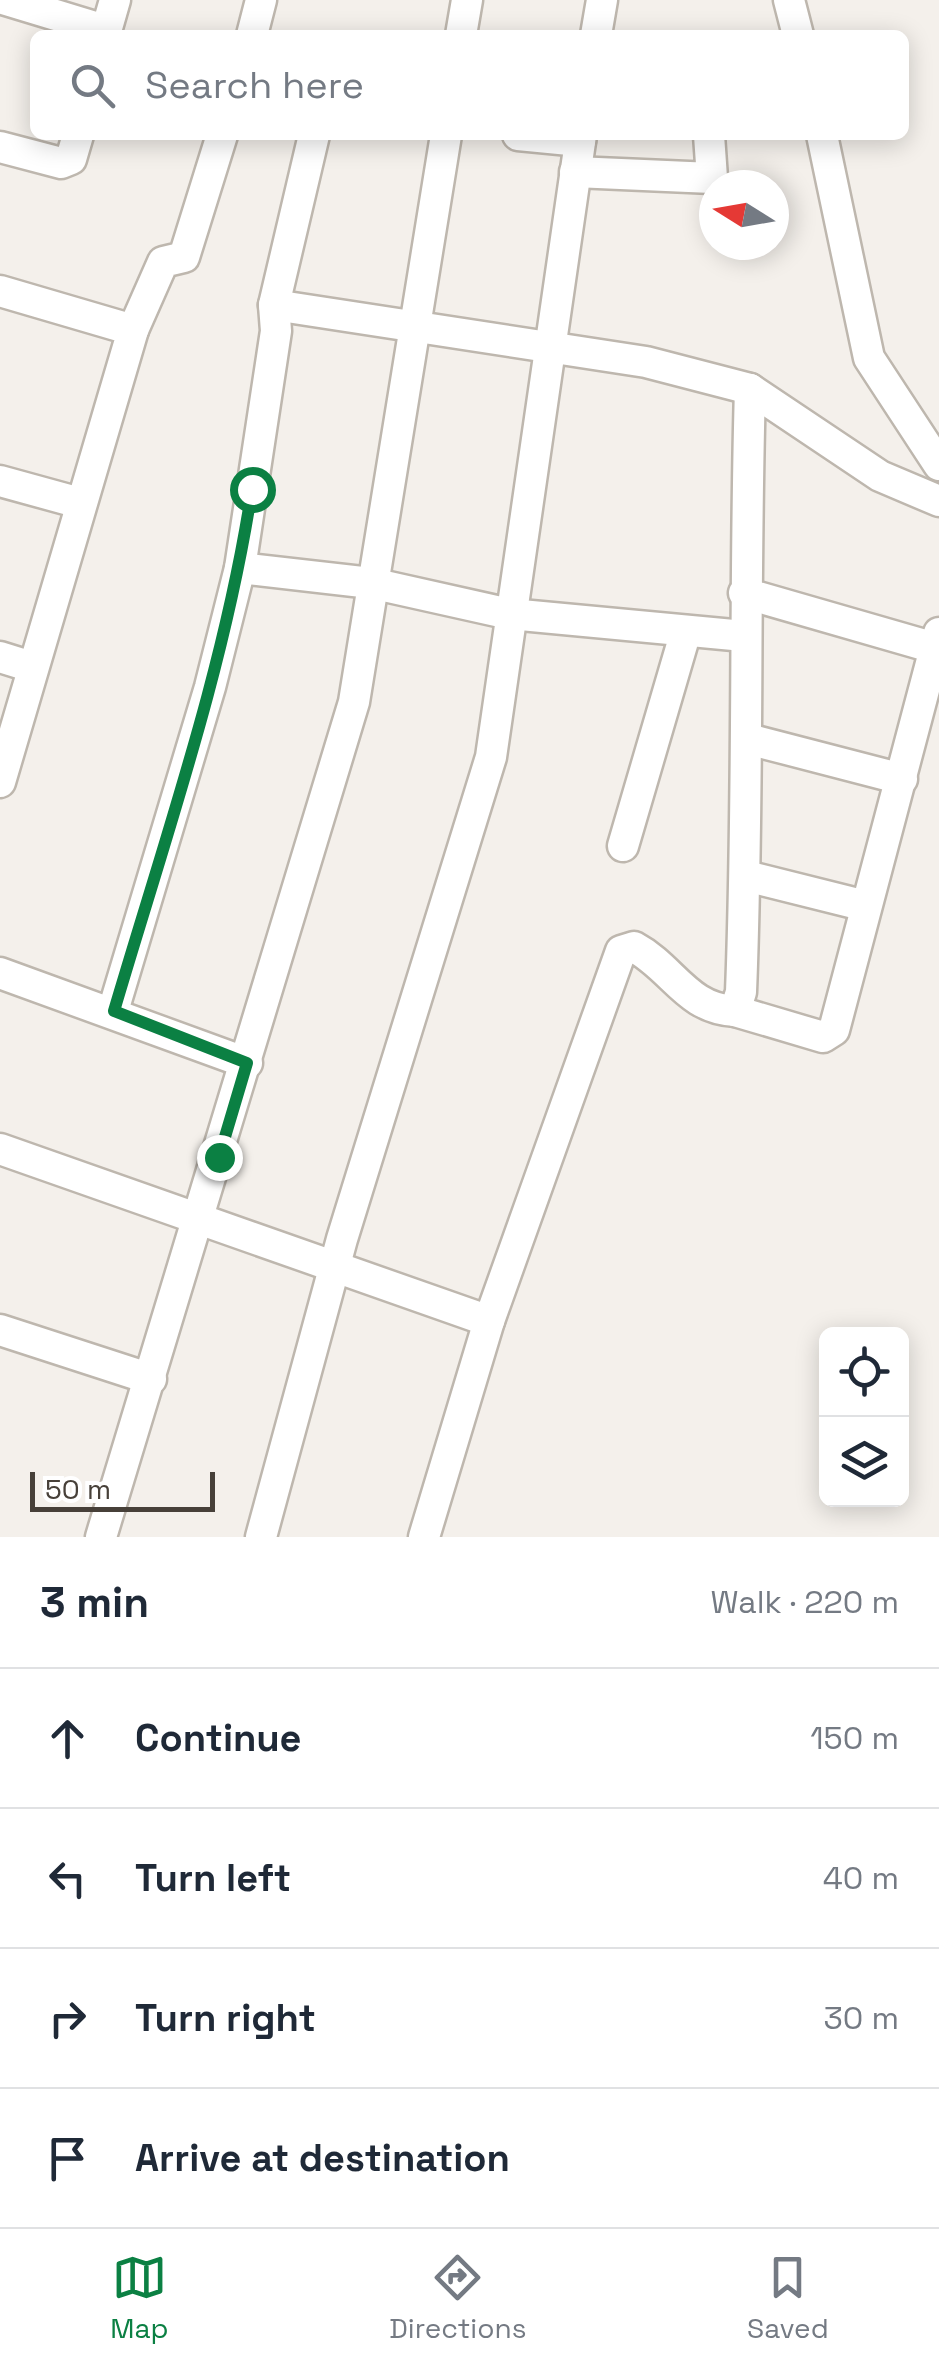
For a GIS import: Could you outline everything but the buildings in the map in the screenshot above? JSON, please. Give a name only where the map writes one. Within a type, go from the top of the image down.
[{"type":"street","points":[[6,0],[99,30]]},
{"type":"street","points":[[106,30],[115,0]]},
{"type":"street","points":[[253,30],[262,0]]},
{"type":"street","points":[[463,30],[467,0]]},
{"type":"street","points":[[597,30],[602,0]]},
{"type":"street","points":[[789,0],[797,30]]},
{"type":"street","points":[[0,147],[61,163],[71,158],[76,140]]},
{"type":"street","points":[[0,782],[133,330],[163,262],[184,257],[220,140]]},
{"type":"street","points":[[114,1011],[210,687],[240,568],[276,330],[274,305],[313,140]]},
{"type":"street","points":[[101,1537],[201,1219],[354,702],[445,140]]},
{"type":"street","points":[[261,1537],[337,1268],[492,758],[580,140]]},
{"type":"street","points":[[575,172],[712,178],[709,140]]},
{"type":"street","points":[[823,140],[869,358],[939,464]]},
{"type":"street","points":[[0,290],[133,330]]},
{"type":"street","points":[[274,305],[646,362],[750,390],[880,476],[939,501]]},
{"type":"street","points":[[735,1011],[741,992],[746,876],[744,593],[750,390]]},
{"type":"street","points":[[0,481],[80,503]]},
{"type":"street","points":[[240,568],[371,583],[510,614],[744,636]]},
{"type":"street","points":[[424,1537],[489,1321],[622,951],[634,947],[646,954],[697,1003],[713,1010],[735,1011],[823,1037],[834,1030],[937,641],[744,593]]},
{"type":"street","points":[[623,846],[686,631]]},
{"type":"street","points":[[0,657],[32,666]]},
{"type":"street","points":[[748,739],[902,779]]},
{"type":"street","points":[[746,876],[866,906]]},
{"type":"street","points":[[0,972],[247,1063]]},
{"type":"street","points":[[0,1149],[489,1321]]},
{"type":"street","points":[[0,1330],[151,1379]]},
{"type":"route","points":[[219,1157],[247,1063],[114,1011],[210,687],[240,568],[252,489]]}]
